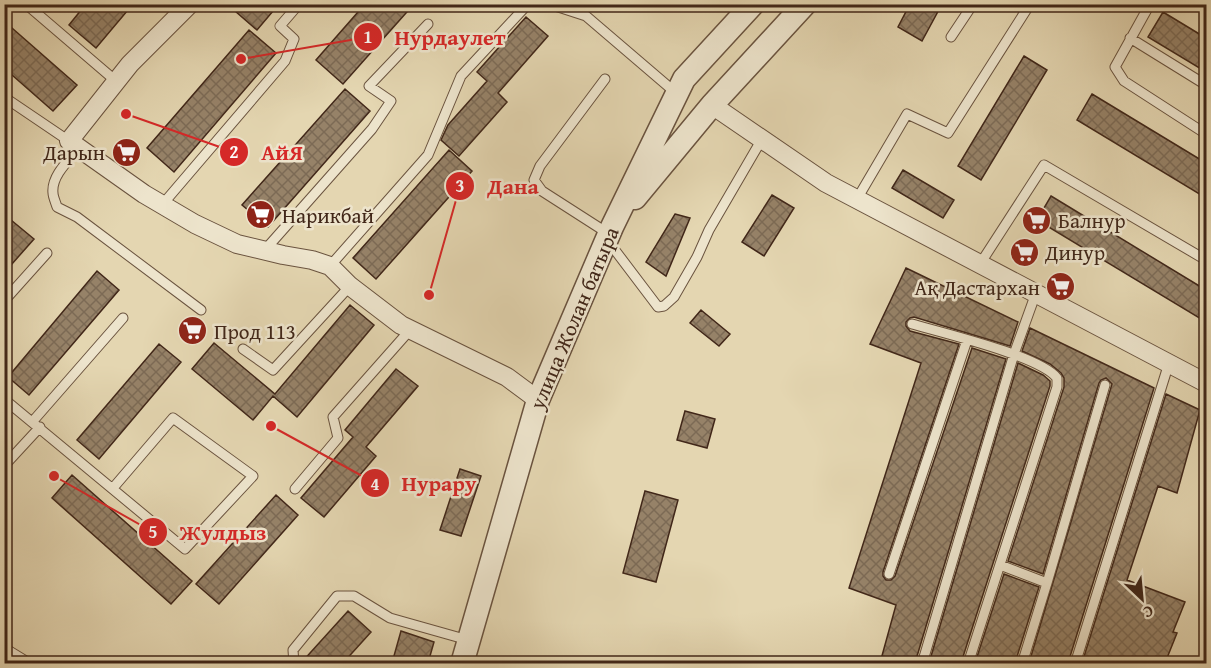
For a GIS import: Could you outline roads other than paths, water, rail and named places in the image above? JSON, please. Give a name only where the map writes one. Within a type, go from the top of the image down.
[{"type":"street","points":[[190,4],[130,64],[74,145],[162,205],[237,244],[330,266],[350,286],[400,325],[507,377],[538,400]]},
{"type":"street","name":"улица Жолан батыра","points":[[462,663],[538,400],[609,234],[684,79],[753,4]]},
{"type":"street","points":[[609,234],[712,105],[805,4]]},
{"type":"street","points":[[712,105],[826,183],[1206,383]]},
{"type":"street","points":[[4,653],[22,663]]},
{"type":"lane","points":[[26,4],[117,82]]},
{"type":"lane","points":[[162,205],[285,61],[294,39],[280,26],[299,4]]},
{"type":"lane","points":[[330,266],[428,155],[461,76],[528,4]]},
{"type":"lane","points":[[549,4],[586,15],[676,93]]},
{"type":"lane","points":[[951,37],[973,4]]},
{"type":"lane","points":[[856,199],[907,114],[948,134],[1030,4]]},
{"type":"lane","points":[[1150,4],[1114,67],[1124,81],[1206,134]]},
{"type":"lane","points":[[264,251],[372,129],[391,101],[369,86],[428,24]]},
{"type":"lane","points":[[1130,38],[1206,85]]},
{"type":"lane","points":[[605,80],[540,166],[534,180],[542,191],[609,234],[658,307],[664,306],[674,297],[697,257],[709,230],[762,139]]},
{"type":"lane","points":[[4,97],[74,145],[54,184],[53,194],[57,207],[77,217],[201,310]]},
{"type":"lane","points":[[980,264],[1044,165],[1206,260]]},
{"type":"lane","points":[[4,301],[47,253]]},
{"type":"lane","points":[[243,349],[273,370],[350,286]]},
{"type":"lane","points":[[922,663],[1014,354],[1036,293]]},
{"type":"lane","points":[[4,466],[123,318]]},
{"type":"lane","points":[[912,324],[1014,354],[1053,372],[1057,378],[1057,387],[968,663]]},
{"type":"lane","points":[[295,489],[338,438],[333,417],[410,330]]},
{"type":"lane","points":[[889,574],[967,340]]},
{"type":"lane","points":[[1075,663],[1169,363]]},
{"type":"lane","points":[[1022,663],[1105,385]]},
{"type":"lane","points":[[4,399],[185,549],[253,477],[173,418],[113,488]]},
{"type":"lane","points":[[1000,565],[1047,583]]},
{"type":"lane","points":[[294,663],[293,650],[337,596],[354,596],[390,618],[468,640]]},
{"type":"place","name":"Нурдаулет","points":[[241,59]]},
{"type":"place","name":"АйЯ","points":[[126,114]]},
{"type":"place","name":"Дарын","points":[[126,152]]},
{"type":"place","name":"Нарикбай","points":[[261,215]]},
{"type":"place","name":"Балнур","points":[[1037,220]]},
{"type":"place","name":"Динур","points":[[1024,252]]},
{"type":"place","name":"Ақ Дастархан","points":[[1061,287]]},
{"type":"place","name":"Дана","points":[[429,295]]},
{"type":"place","name":"Прод 113","points":[[193,331]]},
{"type":"place","name":"Нурару","points":[[271,426]]},
{"type":"place","name":"Жулдыз","points":[[54,476]]}]
